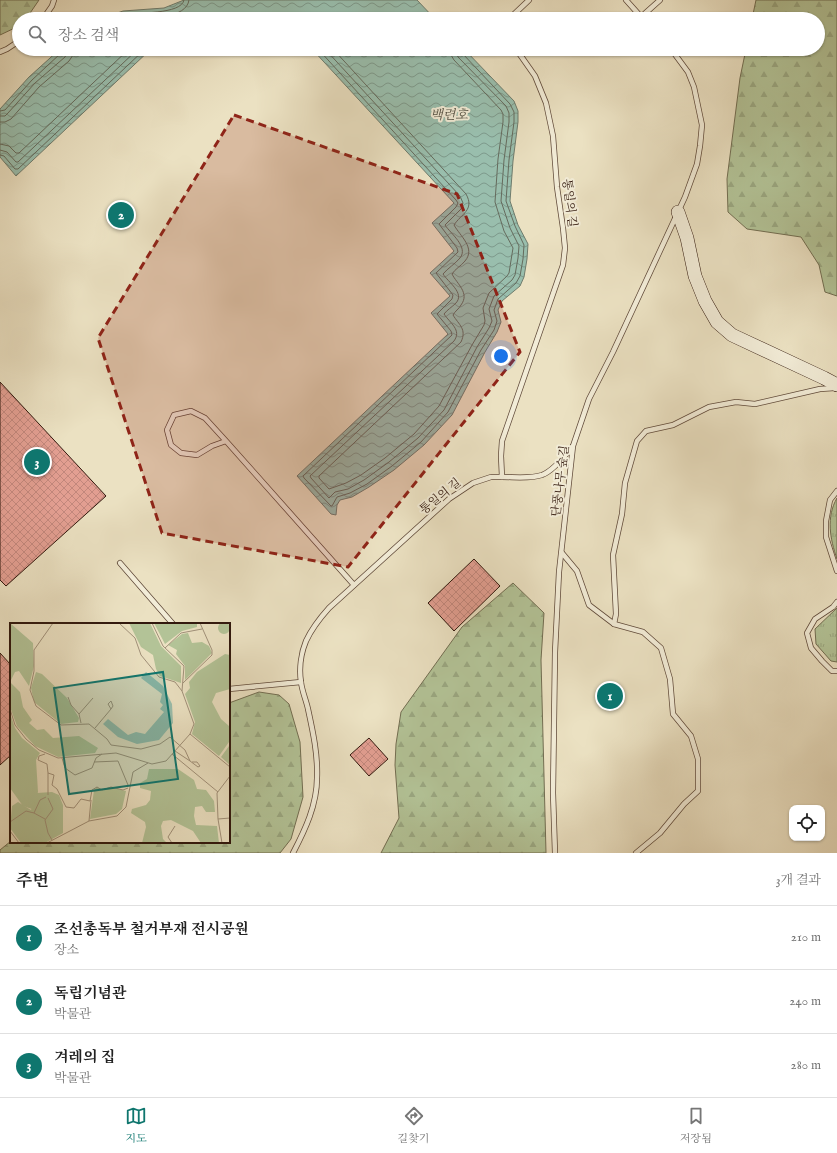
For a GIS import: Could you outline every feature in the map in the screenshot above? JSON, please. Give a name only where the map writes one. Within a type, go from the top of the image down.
[{"type":"street","points":[[678,212],[687,238],[696,276],[705,301],[717,322],[732,335],[824,378],[837,387]]},
{"type":"lane","points":[[48,12],[54,0]]},
{"type":"lane","points":[[516,12],[529,0]]},
{"type":"lane","points":[[626,0],[637,12]]},
{"type":"lane","points":[[648,12],[660,0]]},
{"type":"lane","points":[[0,52],[12,46]]},
{"type":"lane","name":"통일의 길","points":[[293,853],[306,828],[312,811],[317,779],[314,740],[300,682],[300,666],[306,640],[314,626],[329,608],[449,499],[473,483],[491,477],[502,477],[502,441],[562,265],[564,248],[553,136],[546,103],[534,76],[521,56]]},
{"type":"lane","name":"단풍나무 숲길","points":[[555,853],[553,793],[555,652],[559,572],[573,446],[589,399],[613,352],[690,187],[697,164],[702,136],[702,124],[696,94],[688,72],[676,56]]},
{"type":"lane","points":[[614,624],[616,614],[613,555],[622,514],[625,483],[636,440],[646,431],[673,425],[709,407],[736,402],[755,404],[820,389],[837,387]]},
{"type":"lane","points":[[226,441],[197,454],[181,453],[171,445],[167,430],[174,415],[191,411],[205,418],[226,441],[354,585]]},
{"type":"lane","points":[[502,477],[532,477],[544,474],[564,458],[573,446]]},
{"type":"lane","points":[[837,491],[830,500],[826,521],[826,537],[837,571]]},
{"type":"lane","points":[[562,553],[577,571],[589,605],[614,624],[643,632],[661,648],[670,679],[673,714],[691,736],[698,760],[698,791],[684,804],[660,833],[636,853]]},
{"type":"lane","points":[[120,563],[172,623]]},
{"type":"lane","points":[[837,602],[834,607],[814,619],[807,633],[811,648],[832,671],[837,671]]},
{"type":"lane","points":[[230,688],[300,682]]},
{"type":"highlighted area","points":[[234,115],[457,194],[520,352],[348,567],[162,533],[98,338]]},
{"type":"green space","points":[[0,0],[39,0],[31,12],[12,12],[12,29],[0,35]]},
{"type":"green space","points":[[756,0],[837,0],[837,296],[825,292],[819,265],[801,237],[747,229],[728,212],[727,179],[740,78],[745,56],[825,56],[825,12],[753,12]]},
{"type":"green space","points":[[837,498],[837,559],[832,544],[830,520]]},
{"type":"green space","points":[[513,583],[544,613],[541,660],[546,853],[381,853],[399,818],[395,765],[396,744],[401,712],[462,627]]},
{"type":"green space","points":[[837,608],[837,662],[831,661],[816,644],[815,629]]},
{"type":"green space","points":[[259,692],[279,695],[289,704],[300,742],[303,797],[291,839],[280,853],[0,853],[0,850],[10,842],[230,843],[230,703]]},
{"type":"water","points":[[184,0],[417,0],[428,12],[120,12],[164,8]]},
{"type":"water","points":[[52,56],[144,56],[16,176],[0,157],[0,109],[29,77]]},
{"type":"water","name":"백련호","points":[[318,56],[471,56],[514,101],[518,111],[510,201],[518,225],[528,244],[524,277],[520,286],[502,301],[498,310],[501,322],[497,332],[452,415],[424,445],[394,470],[352,497],[340,500],[337,505],[336,515],[331,514],[297,476],[448,334],[431,313],[450,296],[430,273],[454,251],[432,223],[454,203]]},
{"type":"building","points":[[0,382],[106,496],[6,586],[0,580]]},
{"type":"building","points":[[474,559],[500,586],[454,631],[428,603]]},
{"type":"building","points":[[0,653],[10,664],[10,756],[0,765]]},
{"type":"building","points":[[369,738],[388,759],[369,776],[350,755]]},
{"type":"place","name":"독립기념관","points":[[121,215]]},
{"type":"place","name":"겨레의 집","points":[[37,462]]},
{"type":"place","name":"조선총독부 철거부재 전시공원","points":[[610,696]]}]
